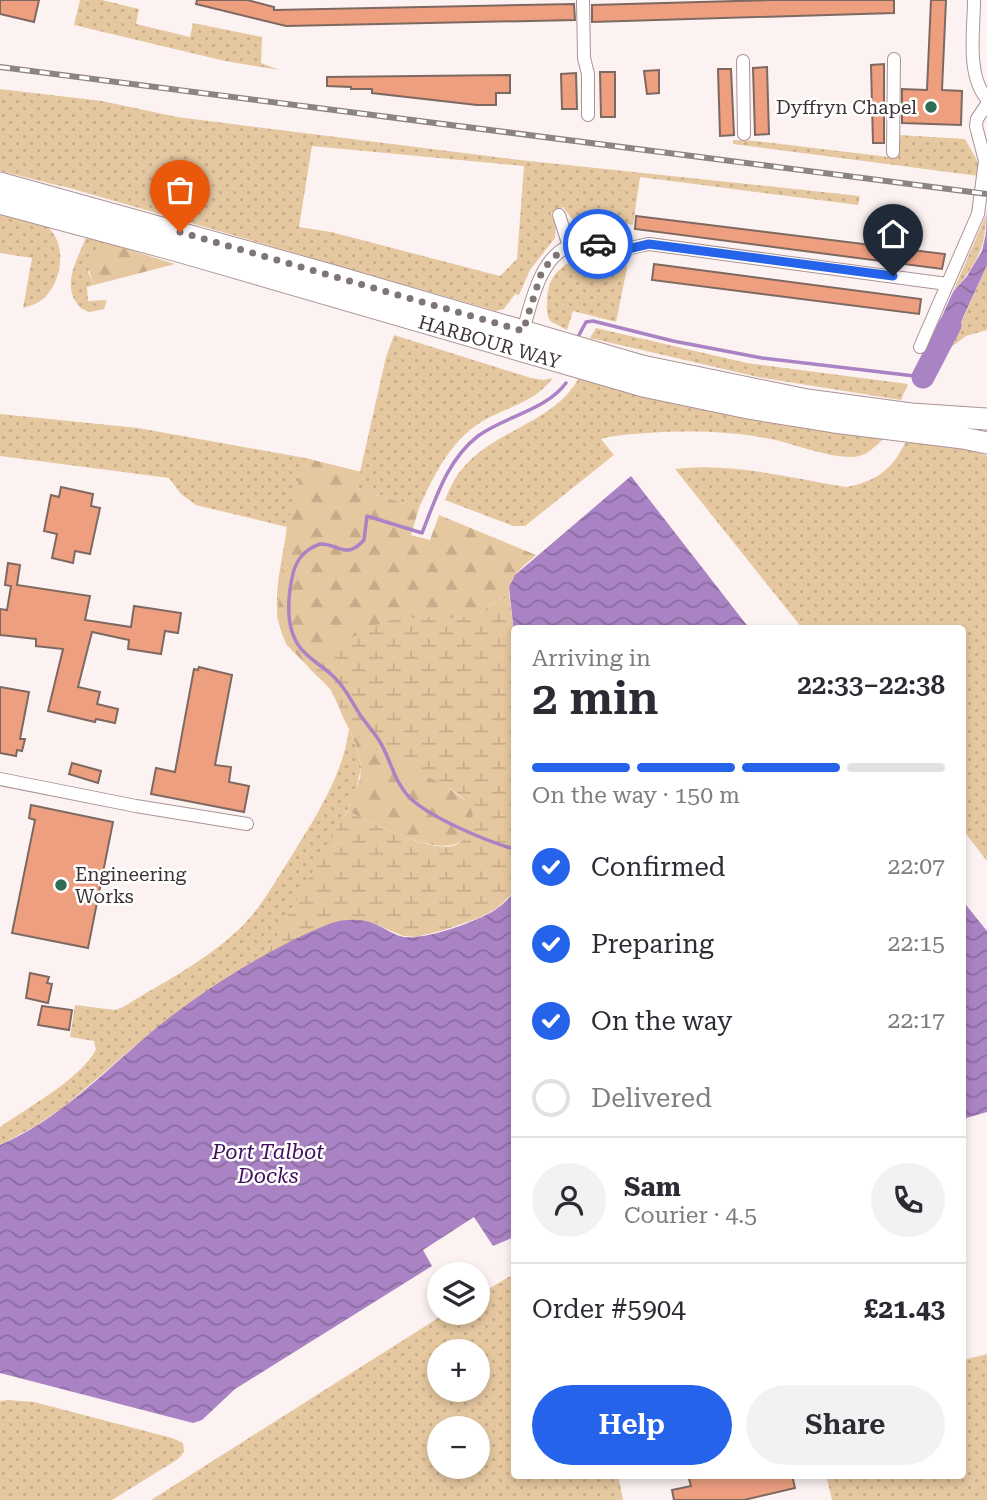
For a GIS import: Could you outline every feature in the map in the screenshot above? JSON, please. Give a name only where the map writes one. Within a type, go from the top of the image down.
[{"type":"main road","name":"HARBOUR WAY","points":[[0,183],[291,263],[642,366],[807,400],[911,414],[987,419]]},
{"type":"main road","name":"HARBOUR WAY","points":[[0,203],[178,251],[643,386],[748,408],[987,443]]},
{"type":"street","points":[[583,0],[588,115]]},
{"type":"street","points":[[974,0],[975,68],[979,85],[987,99]]},
{"type":"street","points":[[893,152],[894,59]]},
{"type":"street","points":[[743,61],[744,134]]},
{"type":"street","points":[[920,347],[978,214],[985,161],[976,126],[987,104]]},
{"type":"street","points":[[559,215],[569,246]]},
{"type":"street","points":[[523,331],[546,266],[569,246],[587,242],[632,248],[649,244],[947,284]]},
{"type":"street","points":[[0,779],[247,824]]},
{"type":"green space","points":[[80,0],[102,0],[139,9],[136,24],[190,37],[193,23],[262,37],[261,63],[279,70],[225,61],[74,25]]},
{"type":"green space","points":[[0,89],[102,101],[177,117],[520,160],[860,196],[858,205],[640,177],[633,225],[615,222],[612,241],[605,232],[578,227],[563,207],[551,213],[556,225],[555,238],[530,270],[519,295],[515,294],[504,309],[496,311],[73,189],[0,171]],"holes":[[[312,146],[524,166],[517,259],[500,276],[331,232],[299,227]]]},
{"type":"green space","points":[[899,135],[965,139],[978,162],[979,176],[733,144],[733,140],[755,141],[897,158]]},
{"type":"green space","points":[[0,211],[42,223],[56,237],[59,247],[59,268],[53,287],[42,300],[23,308],[32,258],[0,253]]},
{"type":"green space","points":[[986,215],[984,238],[978,256],[953,292]]},
{"type":"green space","points":[[86,237],[111,244],[108,244],[88,272],[94,285],[87,287],[88,301],[107,300],[104,309],[90,312],[82,309],[75,301],[71,283]]},
{"type":"green space","points":[[108,244],[175,264],[94,285],[90,261]]},
{"type":"green space","points":[[610,251],[622,256],[627,268],[616,322],[573,311],[567,330],[550,321],[547,299],[553,277],[568,263]]},
{"type":"green space","points":[[987,265],[987,330],[966,336],[950,348]]},
{"type":"green space","points":[[596,328],[747,363],[908,384],[901,400],[758,377],[590,338]]},
{"type":"green space","points":[[394,335],[531,378],[553,378],[539,392],[488,418],[464,435],[438,469],[419,508],[357,489],[343,533],[536,555],[515,576],[509,592],[293,652],[284,639],[277,608],[287,527],[196,505],[181,494],[169,478],[0,456],[0,414],[138,428],[305,458],[360,472],[386,357]]},
{"type":"green space","points":[[579,378],[726,414],[883,439],[865,454],[851,457],[731,433],[669,432],[608,437],[601,439],[614,455],[525,526],[513,526],[445,500],[458,474],[477,454],[555,406]]},
{"type":"green space","points":[[941,442],[968,447],[987,456],[987,861],[966,834],[966,625],[800,625],[675,469],[739,469],[846,487],[866,482],[881,473],[894,461],[905,443]]},
{"type":"green space","points":[[305,458],[361,472],[357,489],[419,508],[411,535],[430,540],[439,515],[536,555],[515,575],[509,592],[477,613],[451,619],[406,618],[385,622],[445,785],[466,801],[474,813],[469,833],[458,843],[441,846],[421,842],[347,811],[360,779],[361,767],[356,744],[331,690],[286,644],[277,617],[287,527]]},
{"type":"green space","points":[[509,592],[513,625],[511,895],[496,909],[479,918],[416,937],[403,936],[373,923],[328,925],[266,955],[347,811],[405,837],[438,846],[451,846],[461,842],[470,829],[473,817],[470,806],[450,788],[395,762],[353,732],[346,723],[333,693],[308,667],[348,640],[392,620],[409,617],[469,616],[487,608]]},
{"type":"green space","points":[[349,729],[356,744],[361,767],[356,791],[340,825],[266,955],[225,980],[150,1033],[65,1106],[0,1145],[0,1127],[67,1081],[89,1060],[96,1049],[94,1041],[70,1037],[75,1005],[115,1010],[123,1007],[209,954],[251,917],[326,797],[340,765]]},
{"type":"green space","points":[[511,1276],[511,1479],[619,1479],[623,1500],[151,1500],[427,1325],[490,1325],[490,1288]]},
{"type":"green space","points":[[987,1354],[987,1500],[832,1500],[827,1479],[966,1479],[966,1359]]},
{"type":"green space","points":[[0,1401],[34,1402],[172,1438],[183,1443],[184,1452],[178,1459],[112,1500],[0,1500]]},
{"type":"water","points":[[987,206],[987,265],[946,355],[928,347],[953,292],[967,276],[982,251]]},
{"type":"water","points":[[631,476],[747,625],[513,625],[509,587],[515,575]]},
{"type":"water","name":"Port Talbot Docks","points":[[511,895],[511,1238],[493,1246],[474,1217],[423,1250],[430,1262],[427,1262],[427,1269],[235,1389],[202,1420],[193,1423],[0,1373],[0,1145],[60,1110],[189,1003],[234,973],[306,934],[329,924],[358,920],[370,922],[404,937],[425,936],[464,925],[495,910]]},
{"type":"water","points":[[966,905],[987,931],[987,1112],[966,1118]]},
{"type":"building","points":[[0,0],[39,0],[34,22],[0,14]]},
{"type":"building","points":[[197,0],[247,0],[274,7],[274,10],[574,4],[575,20],[286,26],[196,4]]},
{"type":"building","points":[[894,0],[894,13],[592,22],[592,5]]},
{"type":"building","points":[[931,0],[946,0],[942,90],[962,91],[961,125],[902,123],[902,89],[927,90]]},
{"type":"building","points":[[884,64],[884,143],[873,143],[871,65]]},
{"type":"building","points":[[767,67],[769,134],[755,135],[753,68]]},
{"type":"building","points":[[718,69],[731,69],[734,135],[720,136]]},
{"type":"building","points":[[659,70],[659,93],[647,94],[644,71]]},
{"type":"building","points":[[600,72],[615,72],[615,117],[601,117]]},
{"type":"building","points":[[576,73],[577,109],[562,109],[561,74]]},
{"type":"building","points":[[510,75],[510,93],[496,93],[496,105],[477,105],[372,93],[372,89],[327,86],[327,77]]},
{"type":"building","points":[[636,216],[945,254],[942,269],[635,229]]},
{"type":"building","points":[[654,264],[921,299],[919,314],[652,280]]},
{"type":"building","points":[[61,487],[93,494],[91,506],[100,508],[90,554],[75,551],[73,563],[52,558],[57,534],[44,531],[51,495],[59,497]]},
{"type":"building","points":[[8,563],[20,565],[17,585],[90,596],[85,620],[131,627],[134,606],[181,613],[178,633],[165,631],[161,654],[128,649],[129,640],[92,632],[78,687],[100,692],[97,704],[118,709],[115,723],[96,719],[95,722],[48,711],[63,649],[36,646],[36,639],[0,635],[0,609],[7,610],[11,586],[5,585]]},
{"type":"building","points":[[199,667],[232,675],[215,765],[231,767],[229,782],[249,786],[244,812],[151,794],[156,768],[175,772],[194,669],[198,670]]},
{"type":"building","points":[[0,687],[29,692],[20,739],[25,739],[22,751],[17,750],[16,756],[0,753]]},
{"type":"building","points":[[72,763],[101,771],[98,783],[69,774]]},
{"type":"building","name":"Engineering Works","points":[[31,805],[113,822],[88,948],[12,933],[35,820],[29,818]]},
{"type":"building","points":[[30,973],[49,977],[47,983],[52,984],[48,1003],[26,998]]},
{"type":"building","points":[[42,1006],[72,1010],[69,1030],[38,1025]]},
{"type":"building","points":[[689,1479],[793,1479],[795,1488],[744,1500],[674,1500],[672,1490],[691,1486]]},
{"type":"waterway","points":[[579,335],[586,322],[593,321],[673,341],[762,358],[923,377]]},
{"type":"waterway","points":[[923,377],[950,325]]},
{"type":"waterway","points":[[511,848],[459,828],[419,806],[410,798],[400,785],[378,739],[342,686],[298,645],[289,618],[289,598],[295,566],[304,553],[320,544],[343,550],[358,546],[364,540],[367,516],[422,533],[450,468],[467,446],[489,429],[536,407],[566,383]]},
{"type":"railway","points":[[0,67],[987,194]]},
{"type":"way so far","points":[[180,232],[523,331],[546,266],[569,246],[587,242],[598,244]]},
{"type":"place","name":"Dyffryn Chapel","points":[[931,107]]},
{"type":"place","name":"Engineering Works","points":[[61,885]]},
{"type":"route","points":[[598,244],[632,248],[649,244],[893,276]]}]
